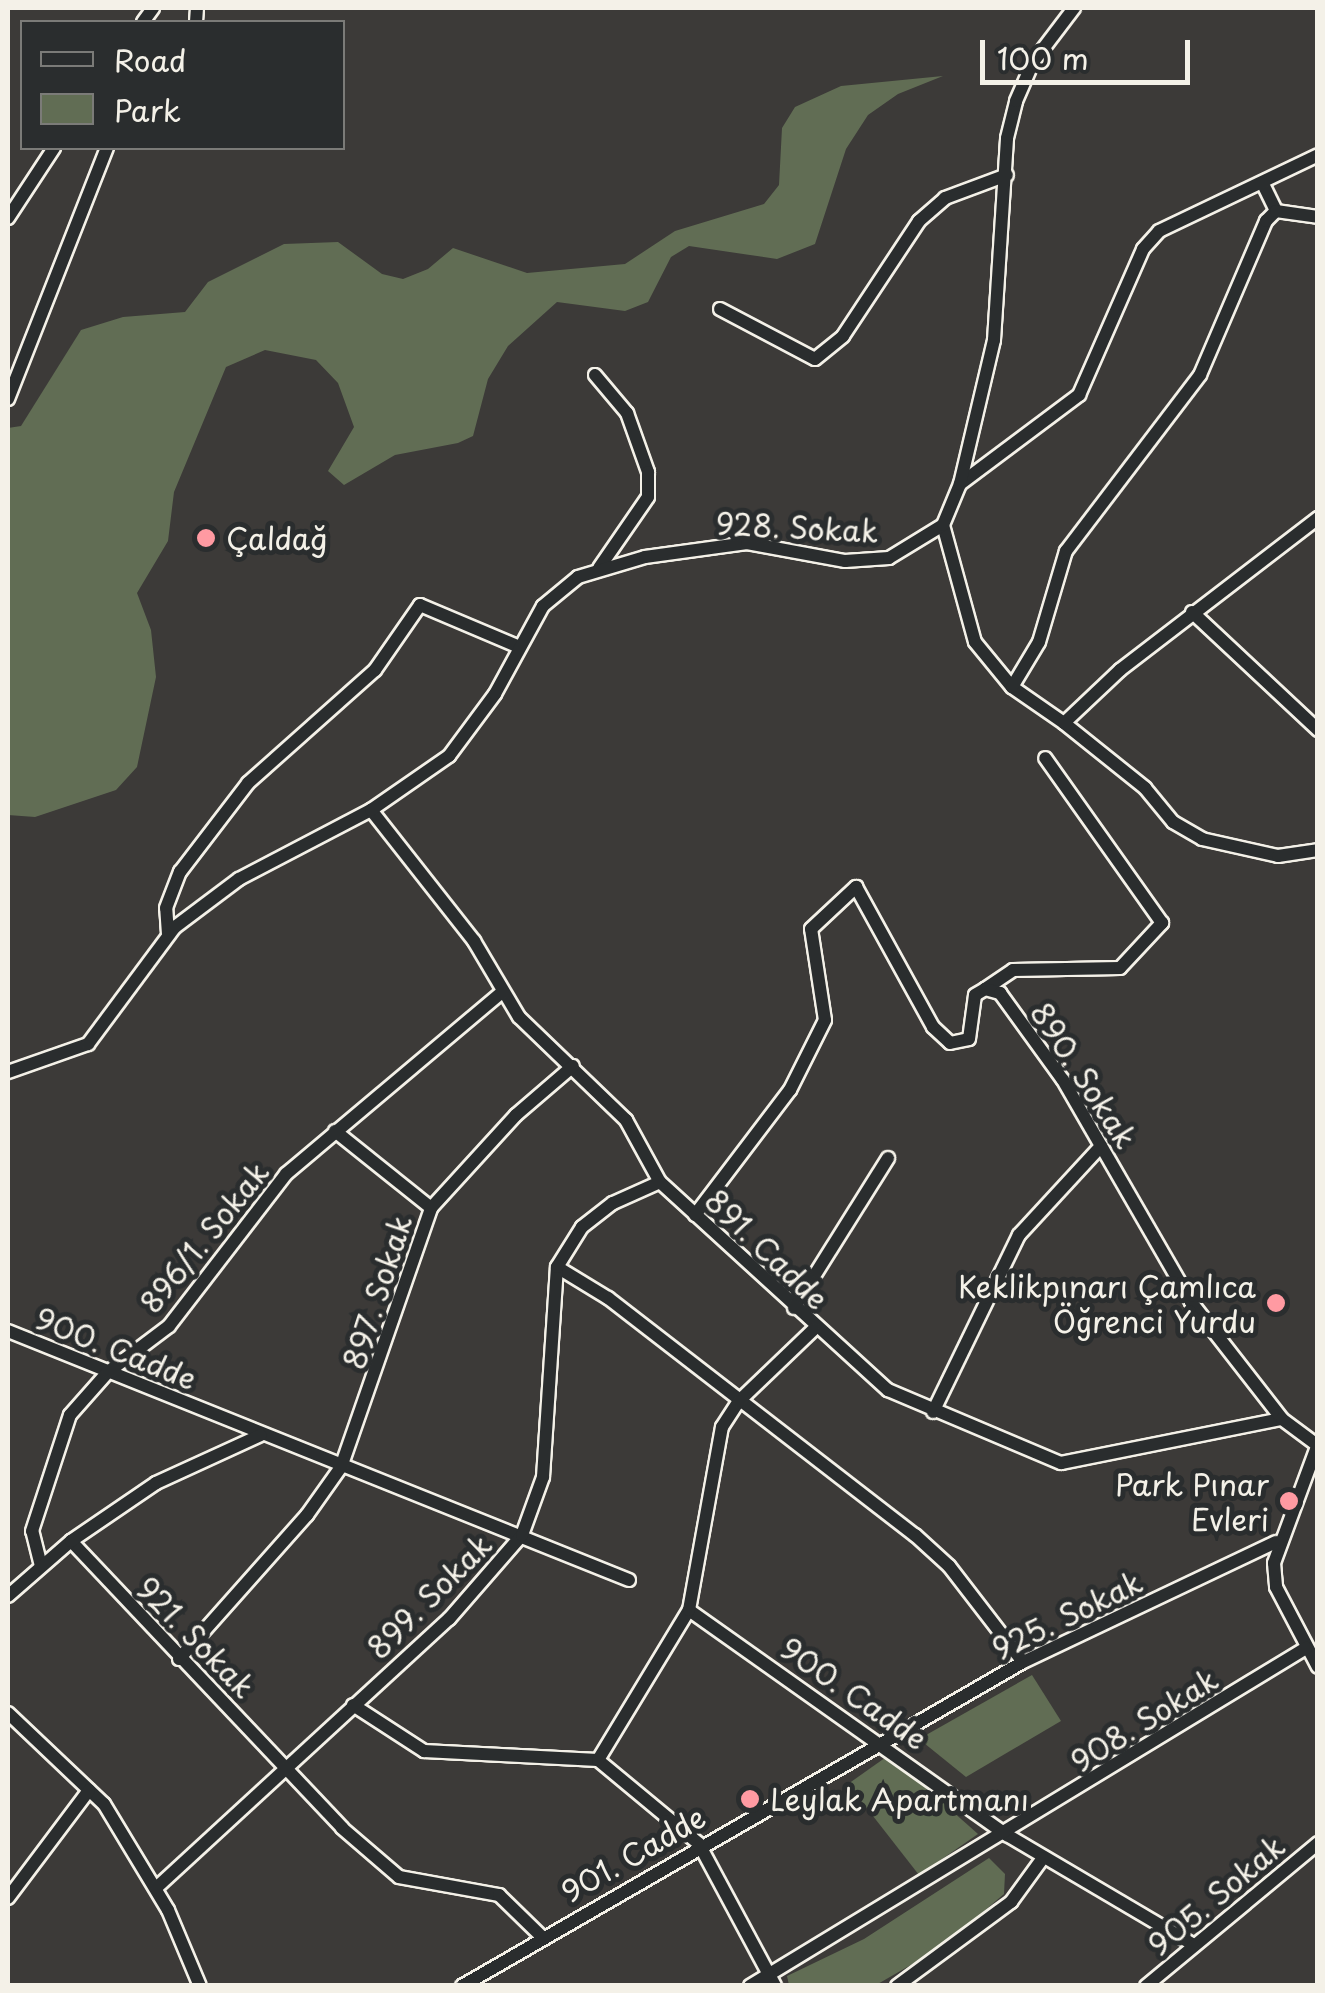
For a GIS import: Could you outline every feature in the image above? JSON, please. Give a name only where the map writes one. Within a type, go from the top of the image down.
[{"type":"street","points":[[1074,8],[1032,62],[1016,100],[994,340],[960,484],[944,525],[968,630],[1012,687],[1145,788],[1173,822],[1202,839],[1278,856],[1317,845]]},
{"type":"street","points":[[8,218],[53,150]]},
{"type":"street","points":[[8,399],[106,150]]},
{"type":"street","points":[[960,484],[1080,394],[1143,250],[1159,232],[1318,154]]},
{"type":"street","points":[[720,309],[814,360],[843,336],[919,220],[964,188],[1007,175]]},
{"type":"street","points":[[1263,184],[1276,212]]},
{"type":"street","points":[[1276,212],[1318,217]]},
{"type":"street","points":[[1012,687],[1039,642],[1066,551],[1200,375],[1258,237],[1276,212]]},
{"type":"street","points":[[595,376],[627,413],[648,472],[648,498],[598,568]]},
{"type":"street","points":[[1064,723],[1192,612],[1318,518]]},
{"type":"street","name":"928. Sokak","points":[[8,1072],[88,1044],[168,934],[239,879],[371,810],[450,756],[495,694],[517,646],[543,606],[598,568],[747,543],[873,560],[904,554],[944,525]]},
{"type":"street","points":[[168,934],[166,908],[180,872],[248,783],[375,670],[420,604],[517,646]]},
{"type":"street","points":[[1192,612],[1318,730]]},
{"type":"street","points":[[695,1216],[790,1090],[825,1020],[812,929],[856,887],[933,1027],[950,1043],[969,1039],[975,994],[1013,970],[1120,968],[1162,923],[1044,758]]},
{"type":"street","name":"891. Cadde","points":[[371,810],[474,941],[502,992],[626,1120],[660,1182],[814,1328],[888,1390],[932,1412],[1061,1463],[1282,1419]]},
{"type":"street","name":"890. Sokak","points":[[985,989],[1000,993],[1101,1146],[1191,1302],[1282,1419],[1318,1444]]},
{"type":"street","name":"896/1. Sokak","points":[[40,1566],[32,1532],[44,1481],[70,1415],[108,1372],[170,1326],[286,1174],[502,992]]},
{"type":"street","name":"897. Sokak","points":[[179,1658],[307,1515],[340,1467],[432,1208],[516,1115],[572,1066]]},
{"type":"street","points":[[334,1131],[432,1208]]},
{"type":"street","points":[[932,1412],[1019,1234],[1101,1146]]},
{"type":"street","points":[[794,1308],[888,1158]]},
{"type":"street","points":[[660,1182],[613,1203],[582,1227],[557,1266],[739,1401],[949,1566],[1023,1662]]},
{"type":"street","name":"899. Sokak","points":[[156,1888],[449,1619],[522,1535],[543,1477],[557,1266]]},
{"type":"street","points":[[598,1760],[689,1610],[715,1454],[739,1401],[814,1328]]},
{"type":"street","name":"900. Cadde","points":[[8,1331],[629,1580]]},
{"type":"street","points":[[8,1596],[71,1540],[156,1483],[261,1435]]},
{"type":"street","points":[[1318,1444],[1296,1510],[1276,1542],[1276,1587],[1318,1667]]},
{"type":"street","name":"921. Sokak","points":[[71,1540],[179,1658],[288,1765],[342,1828],[399,1878],[499,1895],[540,1935]]},
{"type":"street","name":"925. Sokak","points":[[885,1743],[1023,1662],[1276,1542]]},
{"type":"street","name":"900. Cadde","points":[[689,1610],[885,1743],[1043,1858],[1194,1944]]},
{"type":"street","name":"908. Sokak","points":[[750,1986],[768,1970],[1008,1834],[1306,1648]]},
{"type":"street","points":[[353,1706],[424,1751],[598,1760],[698,1844],[775,1986]]},
{"type":"street","points":[[8,1713],[89,1790],[156,1888],[200,1986]]},
{"type":"street","name":"901. Cadde","points":[[462,1986],[540,1935],[698,1844],[885,1743]]},
{"type":"street","points":[[8,1898],[89,1790]]},
{"type":"street","name":"905. Sokak","points":[[1146,1986],[1318,1843]]},
{"type":"street","points":[[897,1986],[1011,1902],[1043,1858]]},
{"type":"green space","points":[[943,76],[898,94],[868,115],[846,149],[815,244],[777,259],[689,246],[671,257],[648,302],[625,311],[557,302],[508,346],[488,379],[473,436],[458,443],[395,455],[344,485],[328,471],[354,427],[338,383],[316,360],[265,350],[226,367],[174,492],[168,541],[137,593],[151,630],[156,677],[137,767],[116,790],[35,817],[8,815],[8,428],[21,426],[81,330],[123,317],[185,312],[208,282],[284,244],[338,242],[382,274],[403,279],[428,269],[453,248],[527,273],[625,264],[675,231],[764,204],[779,185],[782,128],[795,107],[841,86]]},
{"type":"green space","points":[[1032,1675],[1061,1721],[966,1777],[919,1739]]},
{"type":"green space","points":[[889,1755],[978,1834],[919,1875],[848,1784]]},
{"type":"green space","points":[[989,1858],[1005,1874],[1004,1894],[942,1947],[876,1985],[789,1985],[787,1976],[864,1939]]},
{"type":"place","name":"Çaldağ","points":[[206,538]]},
{"type":"place","name":"Keklikpınarı Çamlıca Öğrenci Yurdu","points":[[1276,1303]]},
{"type":"place","name":"Park Pınar Evleri","points":[[1289,1501]]},
{"type":"place","name":"Leylak Apartmanı","points":[[750,1799]]}]
